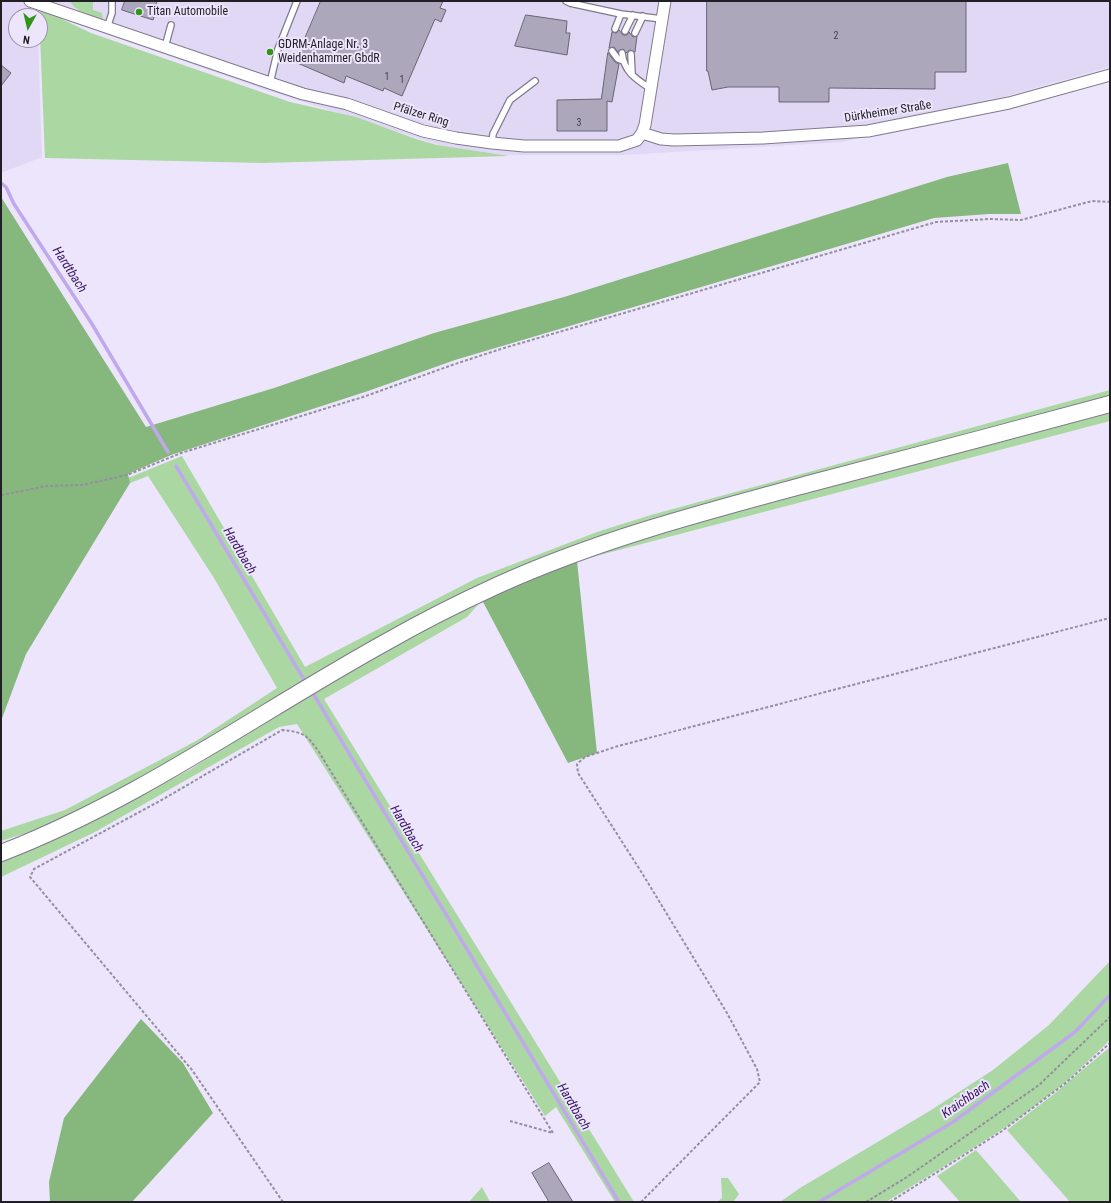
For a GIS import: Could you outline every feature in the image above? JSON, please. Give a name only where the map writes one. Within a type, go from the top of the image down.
[{"type":"main road","points":[[1,853],[67,824],[135,789],[206,750],[293,696],[388,640],[536,568],[580,551],[659,525],[711,510],[1110,404]]},
{"type":"street","name":"Pfälzer Ring","points":[[30,1],[302,94],[347,104],[423,131],[456,138],[524,146],[619,146],[637,140],[642,133]]},
{"type":"street","points":[[62,1],[69,14]]},
{"type":"street","points":[[642,133],[651,89],[665,1]]},
{"type":"street","name":"Dürkheimer Straße","points":[[642,133],[661,139],[674,140],[763,138],[868,131],[1008,103],[1110,75]]},
{"type":"lane","points":[[107,28],[112,13],[112,1]]},
{"type":"lane","points":[[270,83],[278,49],[297,1]]},
{"type":"lane","points":[[566,1],[570,4],[621,14],[662,19]]},
{"type":"lane","points":[[616,29],[621,14]]},
{"type":"lane","points":[[625,31],[634,15]]},
{"type":"lane","points":[[635,32],[643,16]]},
{"type":"lane","points":[[164,47],[171,25]]},
{"type":"lane","points":[[612,51],[618,59],[623,61]]},
{"type":"lane","points":[[622,53],[623,61],[632,76],[651,89]]},
{"type":"lane","points":[[631,54],[632,76]]},
{"type":"lane","points":[[492,143],[492,134],[510,100],[535,81]]},
{"type":"path","points":[[1,495],[47,486],[82,485],[126,476],[181,453],[362,397],[490,352],[936,222],[990,219],[1021,220],[1092,201],[1110,202]]},
{"type":"path","points":[[641,1202],[760,1082],[757,1069],[727,1013],[642,873],[578,773],[577,764],[586,757],[618,746],[1110,618]]},
{"type":"path","points":[[283,1202],[192,1070],[30,877],[34,869],[158,802],[282,730],[297,731],[308,736],[319,752],[553,1133],[510,1121]]},
{"type":"path","points":[[866,1202],[907,1177],[1039,1085],[1110,1017]]},
{"type":"path","points":[[890,1202],[1002,1131],[1067,1082],[1110,1043]]},
{"type":"shaded area","points":[[1,1],[1110,1],[1110,67],[843,142],[623,155],[471,155],[269,91],[48,14],[48,8],[8,8],[8,48],[38,48],[42,157],[1,173]]},
{"type":"green space","points":[[70,1],[93,1],[93,10],[102,13],[103,20],[80,11]]},
{"type":"green space","points":[[48,13],[91,33],[290,102],[356,117],[437,145],[509,156],[263,163],[45,158],[40,48],[48,48]]},
{"type":"green space","points":[[1008,163],[1021,214],[989,214],[934,218],[455,360],[368,391],[171,455],[128,474],[130,483],[26,654],[1,721],[1,197],[146,427],[274,388],[434,333],[564,297],[947,177]]},
{"type":"green space","points":[[1110,390],[1110,399],[579,546],[149,775],[51,825],[1,841],[1,831],[65,810],[196,741],[277,688],[214,578],[148,476],[130,483],[128,478],[182,456],[305,667],[477,578],[597,532],[651,515]]},
{"type":"green space","points":[[1110,410],[1110,421],[577,561],[657,532]]},
{"type":"green space","points":[[577,561],[597,753],[568,763],[482,600]]},
{"type":"green space","points":[[482,600],[467,617],[324,699],[634,1202],[615,1202],[556,1107],[545,1116],[297,724],[279,727],[95,832],[1,877],[1,861],[69,833],[191,769],[286,708],[435,622]]},
{"type":"green space","points":[[1110,961],[1110,1040],[1067,1081],[1015,1121],[886,1202],[780,1202],[800,1188],[928,1112],[993,1070],[1049,1025]]},
{"type":"green space","points":[[141,1019],[183,1063],[213,1113],[132,1202],[50,1202],[49,1182],[64,1118]]},
{"type":"green space","points":[[1110,1047],[1110,1202],[1070,1202],[1007,1130],[1054,1094]]},
{"type":"green space","points":[[976,1150],[1021,1202],[960,1202],[937,1176]]},
{"type":"green space","points":[[721,1178],[728,1178],[739,1194],[733,1202],[717,1202],[722,1198]]},
{"type":"green space","points":[[482,1187],[490,1202],[469,1202]]},
{"type":"building","points":[[125,1],[157,1],[154,11],[156,12],[153,20],[122,10]]},
{"type":"building","points":[[321,1],[443,1],[440,8],[446,10],[441,22],[435,19],[402,96],[384,88],[383,91],[346,76],[344,83],[295,62]]},
{"type":"building","points":[[707,1],[966,1],[966,72],[935,72],[935,89],[829,88],[829,102],[779,102],[779,87],[728,87],[712,90],[707,71]]},
{"type":"building","points":[[526,15],[567,21],[566,33],[570,33],[567,55],[515,46]]},
{"type":"building","points":[[619,30],[623,35],[627,35],[629,32],[633,37],[637,36],[635,52],[630,50],[626,53],[623,49],[618,52],[614,47],[609,48],[612,32],[616,33]]},
{"type":"building","points":[[608,53],[615,62],[619,64],[612,102],[607,101],[607,131],[557,131],[557,100],[601,99]]},
{"type":"building","points":[[1,65],[11,73],[1,86]]},
{"type":"building","points":[[549,1163],[573,1202],[549,1202],[532,1173]]},
{"type":"waterway","name":"Hardtbach","points":[[1,183],[6,187],[14,204],[92,324],[168,452]]},
{"type":"waterway","name":"Hardtbach","points":[[176,466],[306,683]]},
{"type":"waterway","name":"Hardtbach","points":[[311,690],[619,1202]]},
{"type":"waterway","name":"Kraichbach","points":[[819,1202],[953,1122],[1075,1032],[1110,995]]},
{"type":"place","name":"Titan Automobile","points":[[139,12]]},
{"type":"place","name":"GDRM-Anlage Nr. 3 Weidenhammer GbdR","points":[[270,52]]}]
